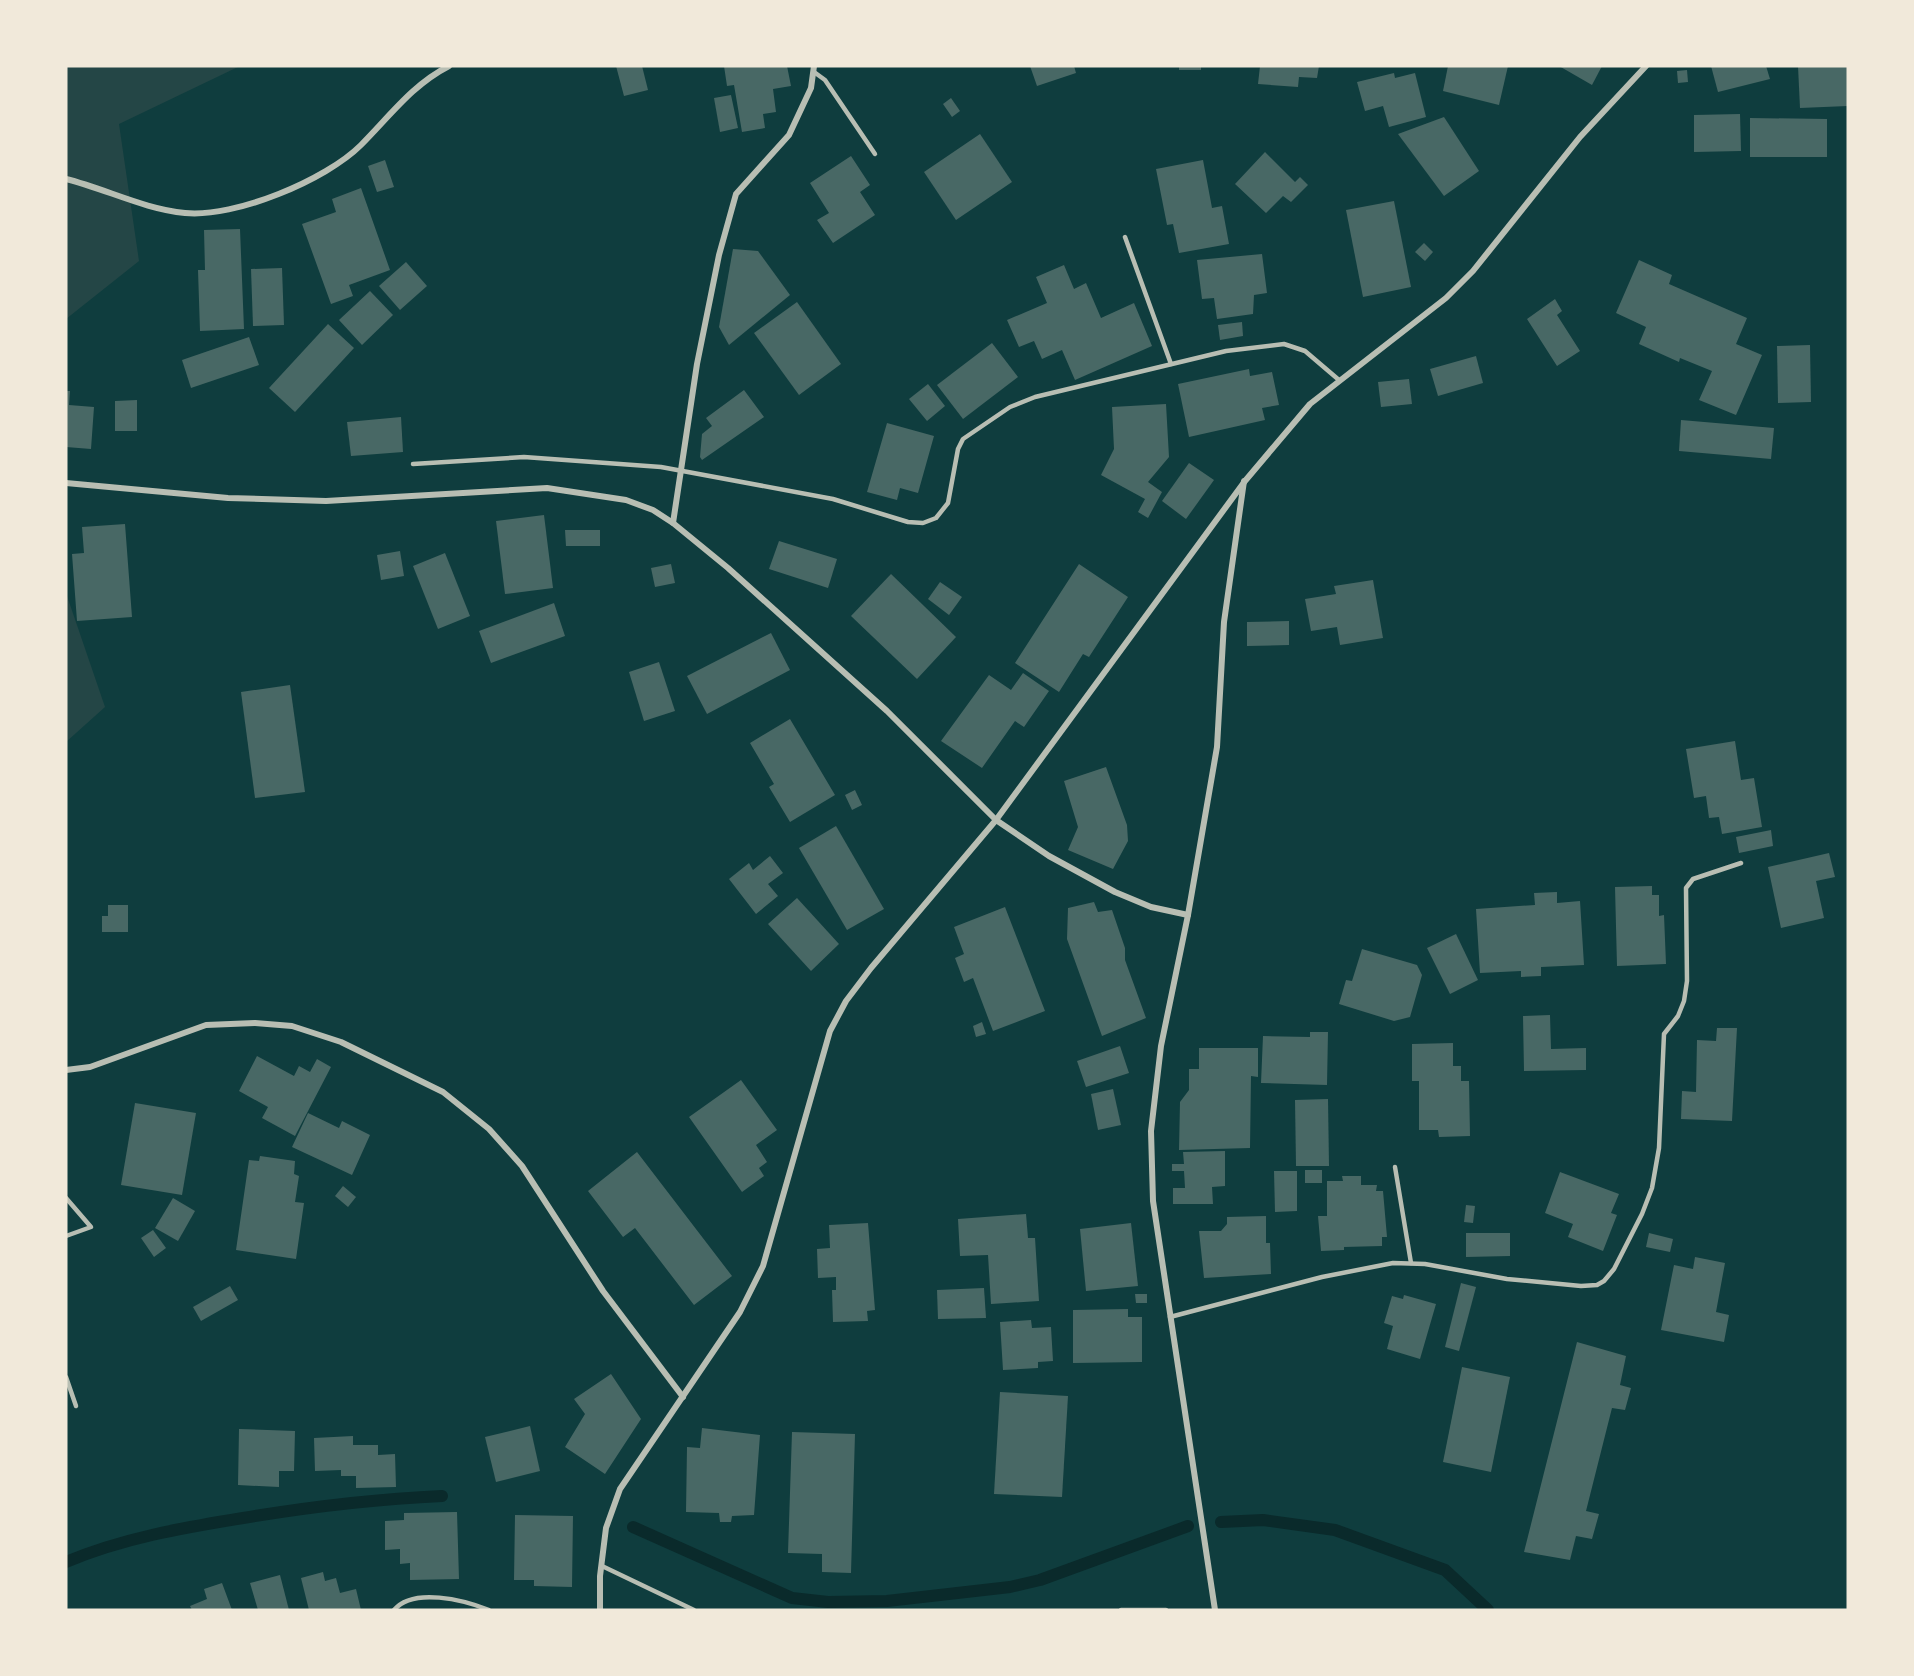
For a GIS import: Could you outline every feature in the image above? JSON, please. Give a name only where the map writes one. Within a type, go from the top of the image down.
[{"type":"street","points":[[66,179],[98,187],[148,205],[185,213],[215,212],[243,205],[322,175],[360,146],[399,102],[436,73],[449,66]]},
{"type":"street","points":[[600,1610],[606,1528],[620,1489],[740,1312],[763,1266],[778,1220],[830,1031],[846,1001],[901,929],[996,820],[1245,481],[1310,404],[1407,330],[1460,285],[1580,137],[1646,66]]},
{"type":"street","points":[[673,523],[697,363],[719,255],[736,194],[789,135],[805,105],[814,69]]},
{"type":"street","points":[[1215,1610],[1153,1201],[1151,1131],[1161,1046],[1188,915],[1217,747],[1224,622],[1245,481]]},
{"type":"street","points":[[66,483],[228,498],[326,501],[547,488],[626,500],[653,510],[673,523],[728,568],[887,711],[996,820],[1049,856],[1115,892],[1151,907],[1188,915]]},
{"type":"street","points":[[66,1070],[90,1067],[206,1025],[255,1023],[292,1026],[341,1042],[443,1092],[489,1129],[522,1166],[603,1291],[682,1397]]},
{"type":"lane","points":[[814,69],[825,80],[875,154]]},
{"type":"lane","points":[[1125,237],[1171,364]]},
{"type":"lane","points":[[413,464],[524,457],[681,471],[833,499],[908,522],[923,523],[936,518],[948,502],[958,449],[963,439],[1010,407],[1035,398],[1226,351],[1284,344],[1305,351],[1339,380]]},
{"type":"lane","points":[[1170,1317],[1367,1267],[1411,1263],[1507,1279],[1581,1286],[1597,1285],[1614,1269],[1642,1214],[1652,1188],[1659,1148],[1664,1034],[1684,1000],[1687,981],[1686,888],[1693,879],[1742,862]]},
{"type":"lane","points":[[1395,1167],[1411,1263]]},
{"type":"lane","points":[[66,1198],[91,1227],[66,1236]]},
{"type":"lane","points":[[66,1377],[76,1406]]},
{"type":"lane","points":[[602,1566],[694,1610]]},
{"type":"lane","points":[[394,1610],[405,1600],[421,1597],[458,1602],[489,1610]]},
{"type":"lane","points":[[1121,1610],[1166,1610]]},
{"type":"shaded area","points":[[66,66],[240,66],[119,124],[139,261],[66,319]]},
{"type":"shaded area","points":[[66,593],[105,707],[66,742]]},
{"type":"building","points":[[616,66],[642,66],[648,90],[624,96]]},
{"type":"building","points":[[724,66],[787,66],[791,86],[773,89],[776,112],[763,114],[765,128],[742,132],[734,85],[727,86]]},
{"type":"building","points":[[1030,66],[1074,66],[1076,73],[1037,86]]},
{"type":"building","points":[[1179,66],[1201,66],[1201,70],[1179,70]]},
{"type":"building","points":[[1260,66],[1319,66],[1317,78],[1299,77],[1298,87],[1258,84]]},
{"type":"building","points":[[1448,66],[1508,66],[1499,105],[1443,91]]},
{"type":"building","points":[[1559,66],[1602,66],[1592,85]]},
{"type":"building","points":[[1711,66],[1766,66],[1770,79],[1718,92]]},
{"type":"building","points":[[1798,66],[1848,66],[1848,106],[1800,108]]},
{"type":"building","points":[[1687,70],[1688,82],[1678,83],[1677,71]]},
{"type":"building","points":[[1394,73],[1395,78],[1415,73],[1426,117],[1389,127],[1383,106],[1365,111],[1357,82]]},
{"type":"building","points":[[731,95],[738,128],[720,132],[714,98]]},
{"type":"building","points":[[951,98],[960,111],[952,117],[943,104]]},
{"type":"building","points":[[1740,114],[1741,151],[1694,152],[1694,115]]},
{"type":"building","points":[[1444,117],[1479,171],[1444,196],[1398,134]]},
{"type":"building","points":[[1750,118],[1827,119],[1827,157],[1750,157]]},
{"type":"building","points":[[980,134],[1012,182],[956,220],[924,172]]},
{"type":"building","points":[[1265,152],[1295,182],[1300,177],[1308,185],[1291,202],[1283,196],[1266,213],[1235,184]]},
{"type":"building","points":[[851,156],[870,185],[860,192],[875,215],[833,243],[817,220],[829,213],[810,183]]},
{"type":"building","points":[[385,160],[394,187],[377,192],[368,166]]},
{"type":"building","points":[[1203,160],[1212,208],[1222,206],[1229,244],[1179,253],[1173,224],[1167,225],[1156,169]]},
{"type":"building","points":[[361,188],[390,270],[349,285],[353,296],[331,304],[302,224],[336,212],[332,199]]},
{"type":"building","points":[[1394,201],[1411,287],[1363,297],[1346,210]]},
{"type":"building","points":[[240,229],[244,329],[200,331],[198,270],[205,270],[204,230]]},
{"type":"building","points":[[1424,243],[1433,252],[1425,261],[1415,252]]},
{"type":"building","points":[[733,249],[758,251],[790,295],[729,345],[719,327]]},
{"type":"building","points":[[1262,254],[1267,293],[1254,295],[1253,314],[1217,319],[1214,298],[1202,299],[1197,260]]},
{"type":"building","points":[[1639,260],[1672,275],[1669,284],[1747,318],[1736,344],[1762,355],[1736,415],[1699,400],[1712,371],[1680,358],[1679,362],[1639,344],[1646,327],[1616,313]]},
{"type":"building","points":[[406,262],[427,286],[400,310],[379,286]]},
{"type":"building","points":[[1064,265],[1074,289],[1086,283],[1101,318],[1134,303],[1152,346],[1075,380],[1062,350],[1042,359],[1034,341],[1019,347],[1007,320],[1047,303],[1036,277]]},
{"type":"building","points":[[282,268],[284,325],[253,326],[251,269]]},
{"type":"building","points":[[370,291],[393,315],[362,345],[339,320]]},
{"type":"building","points":[[1555,299],[1562,311],[1557,315],[1580,351],[1557,366],[1527,319]]},
{"type":"building","points":[[797,302],[841,364],[799,395],[754,333]]},
{"type":"building","points":[[1242,322],[1243,336],[1220,340],[1218,325]]},
{"type":"building","points":[[328,324],[354,348],[295,412],[269,388]]},
{"type":"building","points":[[249,337],[259,365],[191,388],[182,360]]},
{"type":"building","points":[[992,343],[1018,377],[963,419],[937,385]]},
{"type":"building","points":[[1810,345],[1811,402],[1778,403],[1777,346]]},
{"type":"building","points":[[1476,356],[1483,383],[1438,396],[1430,369]]},
{"type":"building","points":[[1249,369],[1250,376],[1272,372],[1279,405],[1262,408],[1265,420],[1189,437],[1178,384]]},
{"type":"building","points":[[1409,379],[1412,404],[1381,407],[1378,382]]},
{"type":"building","points":[[928,384],[945,406],[927,421],[909,399]]},
{"type":"building","points":[[744,390],[764,417],[702,460],[700,457],[702,434],[712,426],[706,418]]},
{"type":"building","points":[[66,391],[70,391],[69,405],[94,407],[91,449],[66,447]]},
{"type":"building","points":[[137,400],[137,431],[115,431],[115,401]]},
{"type":"building","points":[[1166,404],[1169,457],[1148,482],[1162,492],[1148,518],[1138,512],[1145,499],[1101,475],[1114,449],[1112,407]]},
{"type":"building","points":[[401,417],[403,452],[351,456],[347,422]]},
{"type":"building","points":[[1681,420],[1774,428],[1771,459],[1679,451]]},
{"type":"building","points":[[887,423],[934,436],[918,493],[900,488],[897,500],[867,492]]},
{"type":"building","points":[[1189,463],[1214,480],[1186,519],[1162,501]]},
{"type":"building","points":[[544,515],[553,588],[505,594],[496,521]]},
{"type":"building","points":[[125,524],[132,617],[77,621],[72,554],[84,553],[82,527]]},
{"type":"building","points":[[565,530],[600,530],[600,546],[566,546]]},
{"type":"building","points":[[779,541],[837,559],[828,588],[769,569]]},
{"type":"building","points":[[400,551],[404,576],[381,580],[377,555]]},
{"type":"building","points":[[445,553],[470,616],[438,629],[413,566]]},
{"type":"building","points":[[671,564],[675,583],[655,587],[651,568]]},
{"type":"building","points":[[1079,564],[1128,597],[1089,657],[1083,654],[1059,692],[1015,663]]},
{"type":"building","points":[[891,574],[956,637],[917,679],[851,616]]},
{"type":"building","points":[[1373,580],[1383,638],[1340,645],[1337,627],[1311,631],[1305,599],[1336,594],[1334,586]]},
{"type":"building","points":[[940,582],[962,597],[949,615],[928,599]]},
{"type":"building","points":[[554,603],[565,636],[491,663],[479,631]]},
{"type":"building","points":[[1289,621],[1289,645],[1247,646],[1247,622]]},
{"type":"building","points":[[771,633],[790,670],[707,714],[687,676]]},
{"type":"building","points":[[659,662],[675,711],[644,721],[629,672]]},
{"type":"building","points":[[1023,673],[1049,691],[1024,727],[1015,721],[982,768],[941,741],[989,675],[1011,690]]},
{"type":"building","points":[[290,685],[305,792],[255,798],[241,692]]},
{"type":"building","points":[[790,719],[835,795],[790,822],[769,787],[774,784],[750,743]]},
{"type":"building","points":[[1735,741],[1741,780],[1754,778],[1762,827],[1722,834],[1719,817],[1709,818],[1706,796],[1694,798],[1686,749]]},
{"type":"building","points":[[1106,767],[1127,825],[1128,841],[1113,869],[1068,850],[1078,827],[1064,781]]},
{"type":"building","points":[[855,790],[862,805],[852,810],[845,795]]},
{"type":"building","points":[[836,826],[884,909],[847,930],[799,848]]},
{"type":"building","points":[[1771,830],[1773,846],[1739,853],[1736,837]]},
{"type":"building","points":[[1829,853],[1835,877],[1816,881],[1824,918],[1781,928],[1768,867]]},
{"type":"building","points":[[770,856],[783,873],[768,884],[778,896],[756,914],[729,879],[749,863],[753,870]]},
{"type":"building","points":[[1652,886],[1652,895],[1659,895],[1659,916],[1664,915],[1666,964],[1617,966],[1615,887]]},
{"type":"building","points":[[1557,892],[1557,903],[1580,901],[1584,965],[1541,967],[1541,976],[1521,977],[1521,971],[1480,973],[1476,909],[1535,905],[1534,893]]},
{"type":"building","points":[[797,898],[839,944],[811,971],[768,924]]},
{"type":"building","points":[[1094,902],[1098,912],[1112,910],[1125,948],[1125,960],[1146,1018],[1102,1036],[1067,939],[1068,908]]},
{"type":"building","points":[[108,905],[128,905],[128,932],[102,932],[102,916],[108,916]]},
{"type":"building","points":[[1005,907],[1045,1011],[993,1031],[973,978],[964,982],[955,958],[964,954],[954,927]]},
{"type":"building","points":[[1456,934],[1478,980],[1450,994],[1427,948]]},
{"type":"building","points":[[1362,949],[1417,965],[1422,975],[1410,1017],[1394,1021],[1339,1004],[1346,980],[1352,981]]},
{"type":"building","points":[[1550,1015],[1551,1049],[1586,1048],[1586,1070],[1524,1071],[1523,1016]]},
{"type":"building","points":[[982,1022],[986,1034],[976,1037],[973,1026]]},
{"type":"building","points":[[1717,1028],[1737,1028],[1732,1121],[1681,1119],[1682,1091],[1696,1092],[1697,1040],[1716,1041]]},
{"type":"building","points":[[1310,1032],[1328,1032],[1327,1085],[1261,1083],[1263,1036],[1310,1037]]},
{"type":"building","points":[[1453,1043],[1453,1066],[1461,1066],[1461,1081],[1469,1081],[1470,1136],[1439,1137],[1438,1130],[1419,1130],[1419,1081],[1412,1081],[1412,1044]]},
{"type":"building","points":[[1120,1046],[1129,1073],[1086,1087],[1077,1061]]},
{"type":"building","points":[[1199,1048],[1258,1048],[1258,1077],[1251,1076],[1250,1148],[1179,1150],[1180,1102],[1189,1090],[1189,1069],[1199,1069]]},
{"type":"building","points":[[257,1056],[294,1076],[299,1066],[310,1072],[317,1059],[331,1067],[295,1136],[262,1118],[268,1107],[239,1091]]},
{"type":"building","points":[[741,1080],[777,1130],[756,1145],[767,1162],[759,1168],[764,1176],[742,1192],[689,1117]]},
{"type":"building","points":[[1113,1089],[1121,1125],[1098,1130],[1091,1094]]},
{"type":"building","points":[[1328,1099],[1329,1166],[1296,1166],[1295,1100]]},
{"type":"building","points":[[135,1103],[196,1113],[182,1195],[121,1185]]},
{"type":"building","points":[[308,1113],[339,1128],[342,1121],[370,1135],[352,1175],[292,1147]]},
{"type":"building","points":[[1225,1151],[1225,1186],[1212,1187],[1213,1204],[1173,1204],[1173,1188],[1185,1188],[1184,1171],[1172,1171],[1172,1164],[1184,1164],[1183,1152]]},
{"type":"building","points":[[637,1152],[732,1276],[694,1305],[635,1228],[623,1237],[588,1191]]},
{"type":"building","points":[[260,1156],[295,1161],[294,1174],[299,1176],[295,1202],[304,1203],[296,1259],[236,1250],[249,1160],[259,1161]]},
{"type":"building","points":[[1305,1170],[1322,1170],[1322,1183],[1305,1183]]},
{"type":"building","points":[[1274,1171],[1297,1171],[1297,1211],[1275,1212]]},
{"type":"building","points":[[1560,1172],[1619,1194],[1611,1213],[1617,1215],[1603,1251],[1568,1237],[1573,1224],[1545,1213]]},
{"type":"building","points":[[1342,1176],[1361,1176],[1361,1185],[1377,1185],[1376,1191],[1383,1191],[1387,1237],[1382,1237],[1382,1246],[1344,1247],[1344,1250],[1321,1251],[1318,1216],[1327,1216],[1327,1181],[1343,1181]]},
{"type":"building","points":[[343,1186],[356,1197],[348,1207],[335,1196]]},
{"type":"building","points":[[173,1198],[195,1211],[178,1241],[155,1228]]},
{"type":"building","points":[[1466,1205],[1475,1206],[1473,1223],[1464,1222]]},
{"type":"building","points":[[1026,1214],[1028,1238],[1035,1238],[1039,1301],[991,1304],[988,1255],[960,1256],[958,1219]]},
{"type":"building","points":[[1266,1216],[1266,1243],[1270,1243],[1271,1274],[1204,1278],[1199,1231],[1221,1231],[1227,1224],[1227,1217]]},
{"type":"building","points":[[868,1223],[875,1310],[867,1311],[868,1321],[833,1322],[832,1290],[836,1290],[836,1277],[818,1278],[817,1249],[830,1248],[829,1225]]},
{"type":"building","points":[[1131,1223],[1138,1286],[1086,1291],[1080,1229]]},
{"type":"building","points":[[153,1230],[166,1248],[154,1257],[141,1238]]},
{"type":"building","points":[[1466,1233],[1510,1233],[1510,1256],[1466,1257]]},
{"type":"building","points":[[1649,1233],[1673,1239],[1670,1252],[1646,1247]]},
{"type":"building","points":[[1695,1257],[1725,1263],[1716,1312],[1729,1315],[1724,1342],[1661,1330],[1674,1265],[1693,1269]]},
{"type":"building","points":[[1461,1283],[1476,1287],[1459,1351],[1445,1347]]},
{"type":"building","points":[[230,1286],[238,1300],[201,1321],[193,1307]]},
{"type":"building","points":[[984,1288],[986,1318],[938,1319],[937,1290]]},
{"type":"building","points":[[1135,1294],[1147,1294],[1147,1303],[1136,1303]]},
{"type":"building","points":[[1404,1295],[1436,1304],[1420,1359],[1387,1349],[1393,1326],[1384,1323],[1392,1296],[1403,1299]]},
{"type":"building","points":[[1128,1309],[1128,1317],[1142,1317],[1142,1362],[1073,1363],[1073,1310]]},
{"type":"building","points":[[1031,1320],[1032,1328],[1051,1327],[1053,1361],[1038,1362],[1038,1368],[1003,1370],[1000,1322]]},
{"type":"building","points":[[1577,1342],[1626,1356],[1620,1385],[1631,1388],[1625,1410],[1612,1408],[1586,1511],[1599,1514],[1592,1539],[1576,1536],[1570,1560],[1524,1552]]},
{"type":"building","points":[[1462,1367],[1510,1377],[1491,1472],[1443,1462]]},
{"type":"building","points":[[611,1374],[641,1419],[605,1474],[565,1447],[585,1414],[574,1399]]},
{"type":"building","points":[[1000,1392],[1068,1396],[1062,1497],[994,1494]]},
{"type":"building","points":[[530,1426],[540,1471],[496,1482],[485,1437]]},
{"type":"building","points":[[702,1428],[760,1435],[754,1515],[732,1516],[731,1522],[720,1522],[719,1513],[686,1512],[687,1447],[700,1448]]},
{"type":"building","points":[[239,1429],[295,1431],[294,1471],[279,1471],[279,1487],[238,1485]]},
{"type":"building","points":[[792,1432],[855,1434],[851,1573],[822,1572],[822,1554],[788,1553]]},
{"type":"building","points":[[353,1436],[353,1445],[378,1445],[378,1455],[395,1454],[396,1487],[356,1488],[356,1476],[341,1476],[341,1470],[315,1471],[314,1438]]},
{"type":"building","points":[[457,1512],[459,1579],[410,1580],[410,1563],[400,1564],[400,1549],[385,1550],[385,1521],[404,1520],[404,1513]]},
{"type":"building","points":[[515,1515],[573,1516],[572,1587],[534,1586],[534,1580],[514,1580]]},
{"type":"building","points":[[323,1572],[325,1581],[336,1578],[340,1593],[356,1589],[361,1610],[309,1610],[301,1578]]},
{"type":"building","points":[[280,1575],[289,1610],[258,1610],[250,1583]]},
{"type":"building","points":[[222,1583],[232,1610],[192,1610],[190,1606],[207,1599],[204,1589]]},
{"type":"waterway","points":[[66,1562],[109,1546],[198,1526],[317,1507],[442,1496]]},
{"type":"waterway","points":[[1221,1522],[1263,1520],[1335,1530],[1445,1570],[1488,1610]]},
{"type":"waterway","points":[[633,1527],[792,1598],[828,1602],[887,1601],[1010,1587],[1040,1580],[1188,1526]]}]
